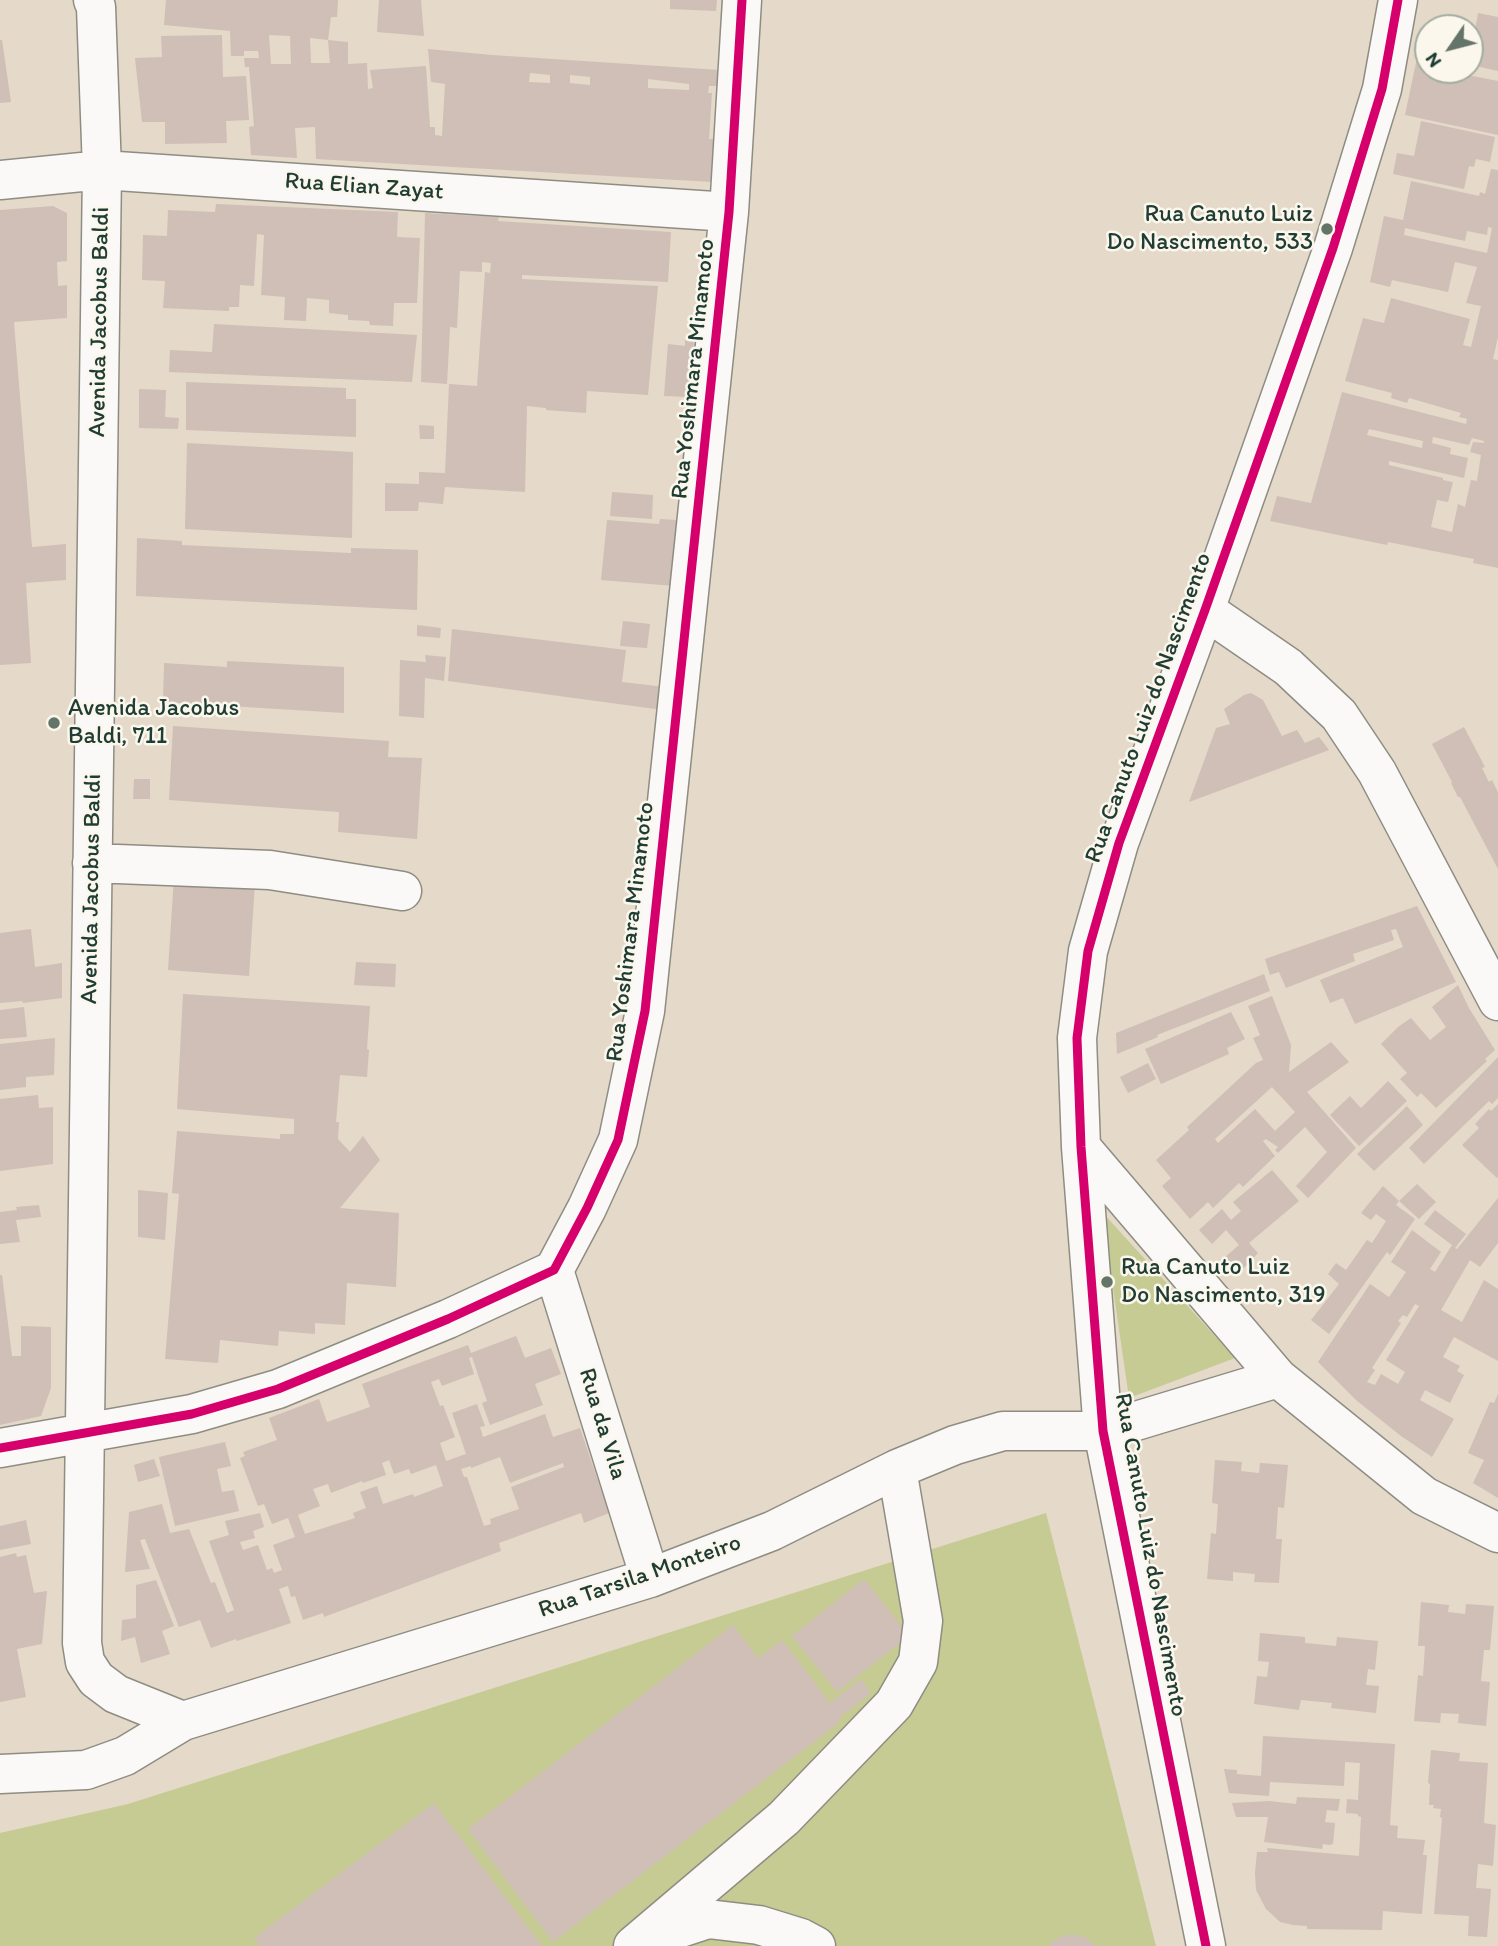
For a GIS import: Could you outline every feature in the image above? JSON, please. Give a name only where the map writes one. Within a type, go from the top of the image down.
[{"type":"street","name":"Avenida Jacobus Baldi","points":[[93,0],[96,8],[102,170],[82,1643],[85,1662],[96,1679],[116,1694],[183,1721]]},
{"type":"street","name":"Rua Yoshimara Minamoto","points":[[554,1270],[587,1208],[618,1140],[645,1011],[729,212],[742,0]]},
{"type":"street","name":"Rua Canuto Luiz do Nascimento","points":[[1206,1946],[1103,1432],[1082,1147],[1077,1038],[1088,951],[1119,843],[1333,248],[1382,89],[1398,0]]},
{"type":"street","name":"Rua Elian Zayat","points":[[0,180],[102,170],[729,212]]},
{"type":"street","points":[[1205,610],[1288,667],[1339,715],[1377,772],[1498,1001]]},
{"type":"street","points":[[92,863],[270,870],[402,891]]},
{"type":"street","points":[[1082,1147],[1278,1378],[1424,1496],[1498,1532]]},
{"type":"street","points":[[0,1448],[192,1414],[278,1389],[448,1319],[554,1270]]},
{"type":"street","name":"Rua da Vila","points":[[554,1270],[650,1578]]},
{"type":"street","name":"Rua Tarsila Monteiro","points":[[0,1774],[86,1770],[125,1756],[183,1721],[650,1578],[772,1531],[897,1469],[955,1445],[1003,1431],[1103,1432],[1278,1378]]},
{"type":"street","points":[[637,1944],[784,1818],[894,1704],[918,1662],[923,1621],[897,1469]]},
{"type":"street","points":[[637,1944],[708,1919],[759,1925],[801,1938],[816,1946]]},
{"type":"green space","points":[[1102,1212],[1235,1358],[1129,1398]]},
{"type":"green space","points":[[1046,1513],[1156,1946],[0,1946],[0,1833],[128,1804]]},
{"type":"building","points":[[166,0],[338,0],[337,17],[331,17],[328,40],[348,42],[348,64],[367,63],[368,89],[373,88],[370,70],[426,66],[430,127],[435,127],[435,135],[442,136],[445,84],[431,82],[428,49],[720,70],[719,86],[709,86],[708,93],[712,93],[709,139],[715,139],[712,182],[316,159],[315,127],[295,128],[297,158],[251,155],[249,127],[254,126],[249,67],[245,67],[244,58],[259,58],[258,51],[244,51],[244,56],[231,56],[230,31],[164,25]],"holes":[[[269,35],[290,36],[291,64],[271,64]],[[310,38],[328,40],[330,63],[311,63]],[[530,73],[550,75],[550,83],[529,82]],[[570,75],[590,77],[590,85],[570,83]],[[648,79],[689,84],[689,90],[648,88]]]},
{"type":"building","points":[[379,0],[421,0],[424,36],[377,32]]},
{"type":"building","points":[[670,0],[717,0],[716,11],[670,9]]},
{"type":"building","points":[[1484,14],[1498,17],[1498,71],[1484,68]]},
{"type":"building","points":[[222,35],[223,77],[246,76],[249,120],[226,121],[227,143],[165,144],[165,122],[142,122],[135,58],[162,57],[161,36]]},
{"type":"building","points":[[0,40],[11,102],[0,103]]},
{"type":"building","points":[[1414,72],[1414,84],[1484,84],[1484,78],[1498,81],[1498,135],[1405,115]]},
{"type":"building","points":[[1421,121],[1495,137],[1490,162],[1476,159],[1474,167],[1469,166],[1464,189],[1393,174],[1397,153],[1414,156]]},
{"type":"building","points":[[1491,169],[1498,170],[1498,337],[1493,359],[1498,360],[1498,568],[1473,563],[1474,559],[1388,542],[1387,545],[1270,521],[1277,496],[1311,503],[1342,392],[1466,424],[1467,419],[1459,417],[1461,413],[1409,398],[1407,403],[1391,398],[1392,393],[1345,381],[1363,318],[1384,323],[1391,298],[1470,319],[1463,345],[1471,347],[1481,306],[1466,303],[1477,267],[1455,262],[1448,292],[1392,280],[1390,287],[1370,282],[1384,216],[1403,220],[1411,181],[1479,196],[1480,192],[1485,194]],"holes":[[[1488,227],[1492,228],[1487,253],[1404,235],[1405,228],[1465,241],[1467,231],[1487,235]],[[1369,429],[1423,441],[1422,448],[1367,435]],[[1433,437],[1469,445],[1472,438],[1484,441],[1473,442],[1470,452],[1481,455],[1477,481],[1471,480],[1465,507],[1458,504],[1452,532],[1431,527],[1437,500],[1448,502],[1453,482],[1389,465],[1389,461],[1464,478],[1468,458],[1450,454],[1451,448],[1432,443]]]},
{"type":"building","points":[[216,204],[398,212],[397,237],[420,238],[417,303],[394,303],[393,326],[348,320],[348,315],[329,313],[329,300],[307,298],[306,321],[284,320],[285,297],[261,295],[264,235],[257,234],[254,286],[240,285],[239,307],[229,307],[229,311],[163,308],[165,281],[142,280],[143,235],[167,236],[168,210],[215,212]]},
{"type":"building","points":[[53,206],[67,213],[67,261],[57,262],[58,286],[67,285],[67,318],[14,322],[32,547],[66,544],[66,580],[26,583],[31,663],[0,665],[0,210]]},
{"type":"building","points":[[425,213],[499,217],[498,221],[671,232],[668,282],[522,275],[522,279],[658,286],[648,395],[587,391],[586,413],[527,406],[525,492],[445,487],[443,504],[419,502],[418,511],[385,511],[385,483],[419,484],[419,472],[445,473],[449,384],[477,386],[485,272],[490,273],[491,263],[482,262],[482,272],[460,271],[457,328],[450,327],[447,384],[421,382]]},
{"type":"building","points":[[214,324],[417,335],[412,382],[169,372],[170,350],[212,352]]},
{"type":"building","points":[[685,340],[694,341],[689,397],[664,396],[668,344],[685,346]]},
{"type":"building","points":[[186,382],[346,388],[346,399],[356,399],[356,437],[186,430]]},
{"type":"building","points":[[139,389],[166,390],[165,417],[179,418],[178,429],[139,428]]},
{"type":"building","points":[[419,425],[434,426],[434,439],[420,439]]},
{"type":"building","points":[[187,443],[353,452],[352,538],[185,529]]},
{"type":"building","points":[[612,492],[653,495],[652,519],[610,516]]},
{"type":"building","points":[[660,519],[677,520],[674,586],[601,580],[607,520],[659,524]]},
{"type":"building","points":[[137,538],[182,541],[182,545],[351,553],[351,548],[418,550],[417,610],[136,596]]},
{"type":"building","points":[[623,621],[650,624],[647,648],[620,646]]},
{"type":"building","points":[[417,625],[441,628],[440,638],[417,636]]},
{"type":"building","points":[[452,629],[626,650],[622,682],[665,687],[663,710],[448,681]]},
{"type":"building","points":[[425,655],[446,657],[444,681],[425,678],[424,718],[399,716],[400,660],[426,662]]},
{"type":"building","points":[[227,661],[344,667],[344,713],[163,702],[164,663],[227,667]]},
{"type":"building","points":[[1251,693],[1263,700],[1282,736],[1297,730],[1305,743],[1319,737],[1329,750],[1189,802],[1216,728],[1230,724],[1224,709]]},
{"type":"building","points":[[173,726],[389,741],[388,757],[422,758],[417,839],[338,832],[339,812],[169,800]]},
{"type":"building","points":[[1464,727],[1485,767],[1482,768],[1489,782],[1492,780],[1498,792],[1498,869],[1432,744]]},
{"type":"building","points":[[134,779],[150,779],[150,799],[133,799]]},
{"type":"building","points":[[174,877],[255,882],[249,976],[168,970]]},
{"type":"building","points":[[1417,906],[1456,982],[1355,1024],[1343,998],[1330,1003],[1320,980],[1403,947],[1396,929],[1391,930],[1394,940],[1353,954],[1355,961],[1286,988],[1279,972],[1270,975],[1265,959]]},
{"type":"building","points":[[31,929],[35,967],[62,963],[62,998],[0,1003],[0,933]]},
{"type":"building","points":[[356,962],[396,964],[395,987],[354,985]]},
{"type":"building","points":[[1264,974],[1270,991],[1157,1035],[1158,1037],[1117,1054],[1116,1033]]},
{"type":"building","points":[[1458,985],[1495,1050],[1485,1059],[1487,1061],[1436,1108],[1421,1093],[1417,1097],[1400,1079],[1407,1073],[1381,1044],[1411,1018],[1430,1040],[1446,1027],[1432,1007]]},
{"type":"building","points":[[183,994],[370,1006],[367,1077],[340,1075],[336,1122],[339,1122],[338,1139],[350,1152],[363,1136],[380,1160],[340,1208],[399,1213],[396,1287],[347,1283],[345,1325],[315,1323],[315,1334],[279,1331],[278,1346],[220,1340],[218,1363],[165,1359],[179,1194],[172,1193],[177,1131],[280,1139],[280,1134],[294,1134],[294,1119],[177,1109]]},
{"type":"building","points":[[1272,996],[1291,1045],[1289,1072],[1331,1042],[1349,1062],[1307,1092],[1356,1148],[1308,1198],[1296,1186],[1327,1152],[1305,1127],[1278,1153],[1275,1150],[1278,1147],[1266,1139],[1263,1141],[1275,1156],[1243,1187],[1239,1183],[1213,1208],[1208,1202],[1190,1219],[1162,1186],[1171,1178],[1156,1160],[1189,1130],[1187,1127],[1256,1063],[1263,1060],[1253,1038],[1260,1035],[1248,1006]],"holes":[[[1272,1087],[1295,1112],[1275,1131],[1255,1109],[1218,1143],[1215,1139]]]},
{"type":"building","points":[[24,1007],[27,1037],[0,1039],[0,1010]]},
{"type":"building","points":[[1231,1012],[1245,1039],[1227,1048],[1229,1054],[1161,1084],[1145,1049]]},
{"type":"building","points":[[55,1038],[54,1075],[26,1077],[26,1087],[0,1090],[0,1044]]},
{"type":"building","points":[[1498,1057],[1498,1098],[1492,1104],[1489,1101],[1424,1164],[1409,1148]]},
{"type":"building","points":[[1148,1063],[1156,1079],[1128,1093],[1120,1077]]},
{"type":"building","points":[[1388,1081],[1407,1101],[1359,1146],[1330,1115],[1350,1096],[1361,1108]]},
{"type":"building","points":[[38,1095],[39,1108],[53,1107],[53,1164],[0,1171],[0,1099]]},
{"type":"building","points":[[1498,1104],[1497,1178],[1462,1145],[1479,1128],[1475,1124],[1489,1109],[1491,1111]]},
{"type":"building","points":[[1407,1106],[1423,1125],[1374,1171],[1357,1154]]},
{"type":"building","points":[[1272,1170],[1299,1201],[1249,1243],[1258,1253],[1238,1274],[1224,1258],[1239,1245],[1226,1230],[1212,1244],[1199,1230],[1222,1209],[1231,1220],[1241,1211],[1233,1202]]},
{"type":"building","points":[[1417,1184],[1436,1202],[1419,1219],[1399,1201]]},
{"type":"building","points":[[1383,1186],[1399,1201],[1396,1205],[1415,1219],[1390,1255],[1387,1252],[1329,1334],[1311,1320],[1339,1284],[1328,1274],[1336,1263],[1346,1270],[1367,1240],[1372,1243],[1386,1221],[1376,1214],[1371,1220],[1361,1213]]},
{"type":"building","points":[[138,1190],[168,1193],[165,1240],[138,1237]]},
{"type":"building","points":[[1498,1198],[1498,1243],[1480,1267],[1470,1260],[1441,1310],[1462,1322],[1484,1280],[1498,1289],[1498,1361],[1454,1337],[1443,1357],[1460,1366],[1457,1371],[1464,1375],[1450,1403],[1425,1390],[1420,1400],[1454,1419],[1432,1457],[1356,1400],[1318,1362],[1370,1284],[1389,1297],[1406,1272],[1391,1262],[1412,1230],[1441,1252],[1430,1269],[1435,1272],[1452,1245],[1424,1224],[1435,1210],[1466,1234],[1455,1248],[1457,1249]],"holes":[[[1415,1304],[1419,1306],[1386,1360],[1405,1372],[1398,1384],[1381,1374],[1375,1385],[1367,1382],[1375,1370],[1372,1368],[1401,1323],[1398,1321],[1403,1315],[1407,1317]]]},
{"type":"building","points":[[39,1205],[41,1217],[16,1220],[20,1242],[0,1244],[0,1212]]},
{"type":"building","points":[[0,1275],[12,1356],[21,1356],[21,1326],[51,1327],[51,1388],[41,1416],[0,1425]]},
{"type":"building","points":[[516,1336],[525,1358],[551,1348],[561,1374],[535,1384],[543,1405],[490,1425],[482,1403],[487,1401],[472,1357],[469,1358],[474,1374],[442,1386],[439,1379],[431,1382],[455,1437],[440,1443],[446,1461],[466,1454],[452,1413],[477,1404],[485,1426],[480,1427],[483,1437],[545,1414],[553,1437],[580,1428],[609,1513],[584,1523],[581,1513],[499,1543],[501,1551],[324,1617],[323,1613],[303,1620],[295,1596],[291,1597],[288,1586],[279,1589],[291,1623],[211,1648],[200,1620],[179,1627],[145,1539],[140,1540],[150,1569],[125,1572],[129,1512],[162,1504],[170,1533],[189,1529],[211,1583],[215,1582],[227,1613],[234,1610],[209,1541],[229,1535],[225,1521],[260,1513],[264,1527],[253,1531],[255,1538],[240,1542],[243,1550],[258,1545],[267,1570],[272,1568],[274,1573],[282,1570],[273,1545],[295,1537],[288,1518],[272,1524],[264,1504],[258,1506],[240,1458],[245,1456],[243,1452],[277,1440],[269,1418],[319,1399],[327,1422],[370,1407],[362,1384],[468,1345],[471,1353]],"holes":[[[500,1457],[510,1483],[563,1463],[564,1467],[511,1487],[519,1509],[490,1519],[491,1524],[484,1526],[467,1477],[464,1477],[461,1469]],[[389,1460],[394,1474],[409,1469],[411,1474],[436,1465],[443,1486],[414,1497],[413,1494],[383,1504],[377,1486],[360,1492],[366,1508],[353,1513],[355,1518],[305,1534],[298,1515],[320,1506],[313,1489],[328,1484],[331,1493],[386,1475],[382,1463]]]},
{"type":"building","points":[[1498,1394],[1498,1498],[1473,1483],[1484,1460],[1468,1453],[1490,1402],[1494,1403]]},
{"type":"building","points":[[225,1442],[231,1466],[217,1469],[222,1492],[234,1490],[239,1511],[175,1526],[159,1457]]},
{"type":"building","points":[[154,1459],[160,1476],[138,1482],[134,1465]]},
{"type":"building","points":[[1215,1460],[1242,1462],[1241,1471],[1259,1473],[1260,1463],[1288,1465],[1284,1508],[1278,1507],[1276,1539],[1282,1539],[1279,1583],[1254,1582],[1255,1574],[1233,1572],[1233,1581],[1207,1579],[1211,1533],[1216,1534],[1218,1504],[1212,1503]]},
{"type":"building","points":[[26,1520],[31,1544],[0,1550],[0,1526]]},
{"type":"building","points":[[16,1553],[17,1557],[26,1555],[34,1593],[47,1591],[42,1644],[17,1649],[26,1697],[0,1702],[0,1557]]},
{"type":"building","points":[[864,1579],[909,1636],[837,1692],[792,1636]]},
{"type":"building","points":[[156,1580],[174,1626],[162,1631],[170,1654],[141,1663],[135,1637],[121,1641],[122,1620],[136,1618],[136,1585]]},
{"type":"building","points":[[1421,1602],[1449,1605],[1448,1612],[1465,1614],[1466,1604],[1494,1606],[1490,1650],[1484,1650],[1481,1681],[1490,1682],[1486,1726],[1458,1723],[1459,1714],[1441,1713],[1440,1723],[1414,1721],[1418,1675],[1423,1676],[1425,1646],[1418,1646]]},
{"type":"building","points":[[733,1625],[758,1658],[782,1640],[830,1703],[861,1679],[871,1693],[839,1718],[841,1721],[553,1942],[468,1829]]},
{"type":"building","points":[[1260,1633],[1305,1637],[1305,1643],[1336,1646],[1337,1637],[1378,1641],[1375,1670],[1368,1669],[1366,1685],[1379,1686],[1376,1713],[1331,1708],[1332,1703],[1301,1700],[1299,1710],[1254,1704],[1257,1676],[1267,1677],[1269,1662],[1258,1661]]},
{"type":"building","points":[[1263,1736],[1395,1744],[1390,1825],[1398,1826],[1397,1838],[1425,1840],[1423,1855],[1427,1855],[1422,1914],[1383,1911],[1382,1930],[1307,1929],[1307,1926],[1280,1922],[1266,1909],[1256,1890],[1257,1852],[1268,1852],[1267,1848],[1359,1856],[1361,1817],[1358,1814],[1346,1813],[1347,1799],[1358,1800],[1360,1763],[1345,1762],[1344,1786],[1270,1782],[1269,1796],[1229,1793],[1224,1769],[1237,1770],[1237,1774],[1261,1776]]},
{"type":"building","points":[[1431,1750],[1460,1753],[1459,1761],[1488,1763],[1484,1823],[1496,1825],[1493,1866],[1478,1864],[1476,1888],[1491,1889],[1487,1937],[1468,1936],[1469,1916],[1434,1914],[1442,1818],[1441,1809],[1429,1805]]},
{"type":"building","points":[[1297,1797],[1340,1799],[1338,1811],[1327,1810],[1325,1822],[1335,1823],[1333,1844],[1323,1844],[1322,1849],[1264,1842],[1268,1817],[1236,1817],[1232,1803],[1269,1801],[1296,1804]]},
{"type":"building","points":[[434,1803],[542,1946],[260,1946],[254,1938]]},
{"type":"building","points":[[1065,1935],[1087,1938],[1096,1946],[1049,1946],[1052,1941]]},
{"type":"cycle path","points":[[0,1448],[192,1414],[278,1389],[448,1319],[554,1270],[587,1208],[618,1140],[645,1011],[729,212],[742,0]]},
{"type":"cycle path","points":[[1206,1946],[1103,1431],[1081,1147],[1077,1038],[1088,951],[1119,843],[1333,248],[1382,89],[1398,0]]},
{"type":"place","name":"Rua Canuto Luiz Do Nascimento, 533","points":[[1327,229]]},
{"type":"place","name":"Avenida Jacobus Baldi, 711","points":[[54,723]]},
{"type":"place","name":"Rua Canuto Luiz Do Nascimento, 319","points":[[1107,1282]]}]
